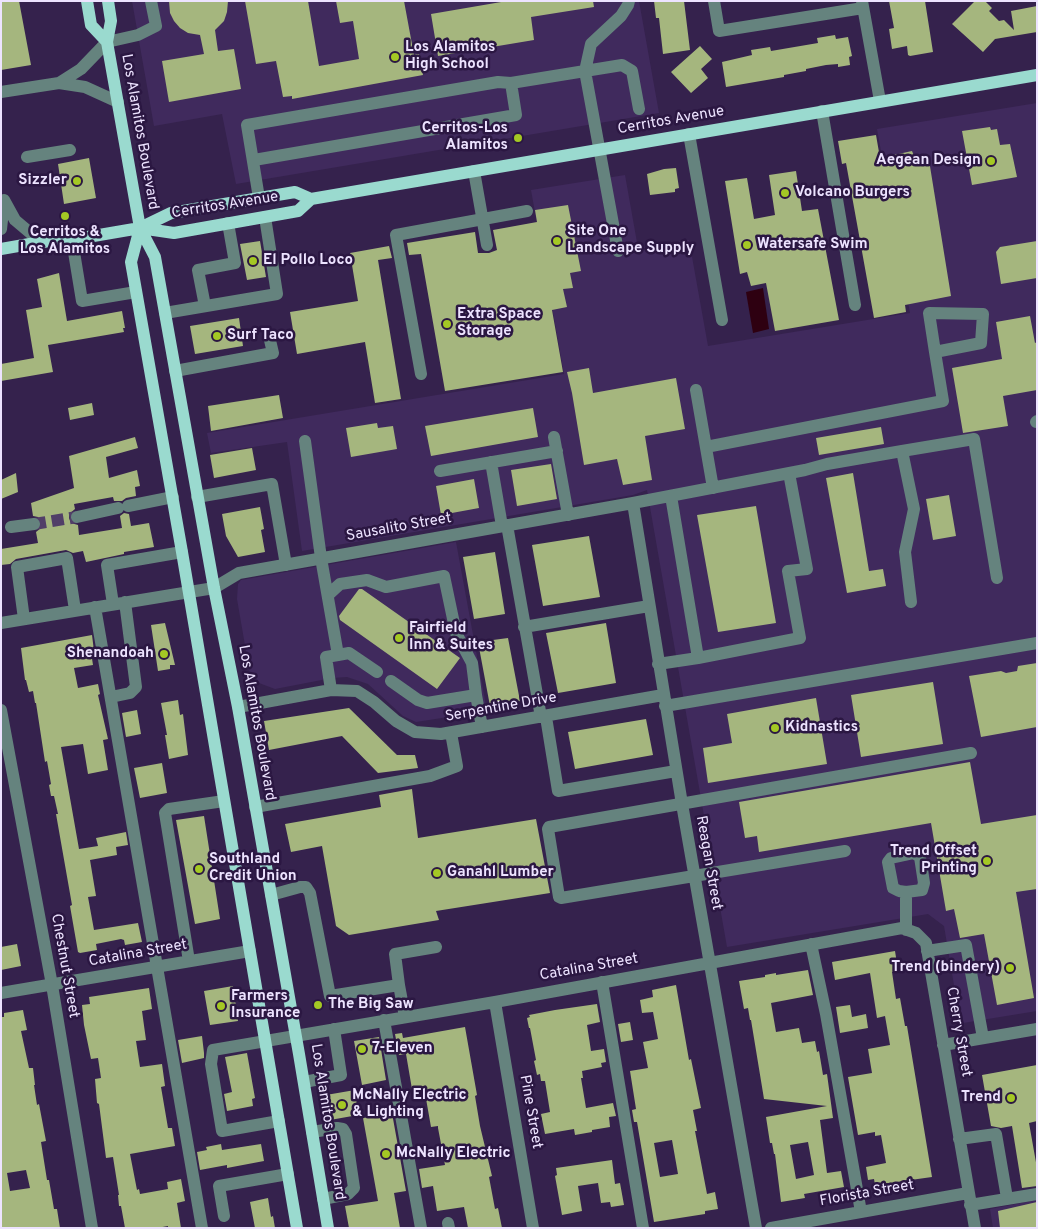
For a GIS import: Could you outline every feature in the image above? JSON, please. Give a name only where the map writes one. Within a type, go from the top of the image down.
[{"type":"main road","name":"Los Alamitos Boulevard","points":[[87,1],[91,25],[107,42]]},
{"type":"main road","name":"Los Alamitos Boulevard","points":[[108,1],[111,21],[107,42],[140,228],[155,257],[197,497],[238,707],[328,1228]]},
{"type":"main road","name":"Cerritos Avenue","points":[[140,228],[174,233],[298,211],[311,199],[1037,75]]},
{"type":"main road","name":"Cerritos Avenue","points":[[1,249],[41,242],[72,240],[140,228],[171,213],[295,192],[311,199]]},
{"type":"main road","name":"Los Alamitos Boulevard","points":[[140,228],[131,262],[173,497],[297,1228]]},
{"type":"street","points":[[59,83],[80,70],[107,42],[138,36],[156,26],[151,1]]},
{"type":"street","points":[[618,250],[585,71],[591,44],[621,16],[629,1]]},
{"type":"street","points":[[714,1],[719,31],[862,5],[880,101]]},
{"type":"street","points":[[259,198],[247,125],[498,82],[511,83],[622,65],[632,71],[639,109]]},
{"type":"street","points":[[1,92],[59,83],[85,87],[118,102]]},
{"type":"street","points":[[254,160],[516,116],[511,83]]},
{"type":"street","points":[[822,111],[855,305]]},
{"type":"street","points":[[689,134],[722,320]]},
{"type":"street","points":[[27,157],[70,150]]},
{"type":"street","points":[[474,171],[487,245]]},
{"type":"street","points":[[1,230],[4,200],[15,220],[41,242]]},
{"type":"street","points":[[421,374],[396,235],[527,211]]},
{"type":"street","points":[[165,313],[204,302],[277,294],[265,217]]},
{"type":"street","points":[[204,302],[198,270],[235,263],[228,223]]},
{"type":"street","points":[[72,240],[82,301],[136,292]]},
{"type":"street","points":[[706,447],[943,401],[935,352],[929,313],[983,314],[981,343],[935,352]]},
{"type":"street","points":[[176,371],[273,353],[269,336]]},
{"type":"street","points":[[696,390],[713,488]]},
{"type":"street","points":[[554,436],[568,514]]},
{"type":"street","name":"Sausalito Street","points":[[1,623],[214,588],[239,573],[671,496],[805,470],[826,464],[974,439],[996,578]]},
{"type":"street","points":[[305,441],[338,655]]},
{"type":"street","points":[[440,471],[557,451]]},
{"type":"street","points":[[902,451],[914,509],[905,552],[911,602]]},
{"type":"street","points":[[491,462],[558,791],[676,771]]},
{"type":"street","points":[[658,664],[800,638],[788,572],[807,569],[789,473]]},
{"type":"street","points":[[197,497],[272,484],[286,564]]},
{"type":"street","points":[[671,496],[698,658]]},
{"type":"street","points":[[76,517],[173,497]]},
{"type":"street","name":"Reagan Street","points":[[633,503],[708,963],[756,1228]]},
{"type":"street","points":[[11,527],[34,524]]},
{"type":"street","points":[[111,698],[130,693],[136,688],[119,603],[107,565],[182,552]]},
{"type":"street","points":[[24,620],[17,567],[67,558],[75,610]]},
{"type":"street","points":[[328,595],[340,584],[368,580],[386,587],[444,576],[456,633],[472,663],[482,727]]},
{"type":"street","points":[[524,627],[649,606]]},
{"type":"street","points":[[95,607],[202,1228]]},
{"type":"street","name":"Serpentine Drive","points":[[238,707],[332,690],[357,691],[374,702],[396,721],[415,732],[441,734],[1037,642]]},
{"type":"street","points":[[332,690],[326,657],[349,653],[376,672]]},
{"type":"street","points":[[391,681],[418,700],[427,703],[476,695]]},
{"type":"street","name":"Chestnut Street","points":[[1,710],[52,985],[92,1228]]},
{"type":"street","points":[[255,808],[430,776],[457,766],[451,733]]},
{"type":"street","points":[[845,851],[561,898],[559,897],[548,830],[549,827],[970,753]]},
{"type":"street","points":[[189,961],[165,813],[169,809],[224,801]]},
{"type":"street","points":[[271,895],[300,887],[306,887],[310,893],[330,996],[399,985]]},
{"type":"street","points":[[906,892],[912,932]]},
{"type":"street","name":"Catalina Street","points":[[279,1121],[222,1131],[211,1064],[213,1050],[495,1002],[902,928],[912,932]]},
{"type":"street","name":"Cherry Street","points":[[912,932],[926,943],[928,951],[975,1228]]},
{"type":"street","points":[[811,944],[826,1014],[861,1212]]},
{"type":"street","points":[[928,951],[966,945],[983,1038]]},
{"type":"street","points":[[405,1017],[394,954],[436,947]]},
{"type":"street","name":"Catalina Street","points":[[1,994],[250,951]]},
{"type":"street","points":[[602,982],[643,1228]]},
{"type":"street","name":"Pine Street","points":[[495,1002],[533,1228]]},
{"type":"street","points":[[384,1020],[420,1228]]},
{"type":"street","points":[[304,1082],[341,1075],[334,1029]]},
{"type":"street","points":[[943,1045],[1037,1029]]},
{"type":"street","points":[[312,1132],[337,1128],[343,1129],[346,1134],[354,1188],[348,1194],[323,1199]]},
{"type":"street","points":[[959,1139],[996,1134],[1007,1198]]},
{"type":"street","points":[[224,1216],[219,1186],[288,1174]]},
{"type":"street","name":"Florista Street","points":[[771,1228],[793,1226],[861,1212],[969,1199],[1007,1198],[1037,1194]]},
{"type":"shaded area","name":"Los Alamitos High School","points":[[132,1],[639,1],[659,113],[236,184],[222,114],[154,126]]},
{"type":"shaded area","points":[[1037,103],[1037,1011],[963,1023],[955,991],[944,926],[928,914],[727,947],[647,490],[633,495],[302,551],[287,442],[211,453],[207,433],[564,374],[531,190],[625,175],[638,248],[689,240],[708,346],[910,313],[877,129]]},
{"type":"shaded area","points":[[763,288],[769,329],[753,333],[746,292]]},
{"type":"shaded area","points":[[456,542],[487,711],[416,722],[403,716],[368,684],[347,677],[275,689],[251,680],[237,599],[238,584],[241,580]]},
{"type":"shaded area","points":[[1037,1200],[1037,1228],[993,1228],[990,1209]]},
{"type":"building","points":[[1,1],[19,1],[31,65],[1,70]]},
{"type":"building","points":[[169,1],[228,1],[224,21],[215,30],[218,51],[234,49],[241,89],[169,102],[162,61],[204,54],[200,35],[188,33],[180,28],[170,13]]},
{"type":"building","points":[[245,1],[308,1],[319,66],[359,59],[353,21],[340,23],[336,1],[404,1],[414,55],[419,54],[423,75],[292,99],[292,96],[283,97],[276,61],[256,64]]},
{"type":"building","points":[[507,1],[593,1],[594,7],[531,17],[534,40],[438,56],[431,14]]},
{"type":"building","points":[[654,1],[684,1],[690,50],[663,54],[659,18],[656,18]]},
{"type":"building","points":[[889,1],[925,1],[933,52],[910,56],[908,55],[907,46],[892,49],[889,29],[894,28]]},
{"type":"building","points":[[975,1],[985,1],[992,8],[989,11],[999,21],[1004,20],[1014,30],[1011,11],[1037,6],[1037,32],[995,39],[983,52],[952,24]]},
{"type":"building","points":[[835,35],[836,39],[848,37],[852,56],[849,57],[850,65],[838,67],[838,64],[826,65],[784,75],[784,77],[726,87],[722,62],[752,55],[751,50],[770,47],[771,51],[818,43],[817,38]]},
{"type":"building","points":[[700,46],[712,59],[701,69],[708,78],[691,93],[671,72]]},
{"type":"building","name":"Aegean Design","points":[[990,127],[991,130],[997,129],[1000,145],[1010,144],[1017,177],[972,185],[962,131]]},
{"type":"building","points":[[876,135],[880,158],[912,151],[914,156],[928,154],[951,296],[905,305],[906,312],[874,318],[846,163],[842,164],[838,141]]},
{"type":"building","name":"Sizzler","points":[[89,158],[96,198],[64,204],[58,164]]},
{"type":"building","points":[[676,168],[679,188],[675,189],[675,192],[650,195],[647,174]]},
{"type":"building","points":[[796,171],[802,211],[818,209],[839,320],[775,331],[766,283],[751,286],[747,272],[740,274],[725,181],[747,178],[754,219],[775,215],[769,175]]},
{"type":"building","points":[[568,205],[581,271],[570,273],[573,288],[563,289],[567,307],[552,310],[563,372],[445,391],[421,254],[409,255],[407,243],[475,232],[478,253],[489,253],[497,250],[493,230],[537,222],[535,210]]},
{"type":"building","name":"El Pollo Loco","points":[[260,241],[266,277],[247,280],[240,244]]},
{"type":"building","points":[[1037,241],[1037,278],[1001,284],[996,252],[1000,247]]},
{"type":"building","points":[[389,246],[392,258],[378,260],[401,399],[375,403],[365,342],[297,354],[290,312],[358,301],[350,253]]},
{"type":"building","points":[[59,273],[67,321],[122,311],[124,332],[48,345],[53,372],[1,381],[1,364],[34,358],[26,310],[42,307],[37,279]]},
{"type":"building","points":[[1030,316],[1035,343],[1037,342],[1037,390],[1003,396],[1008,426],[963,433],[952,368],[1002,359],[996,322]]},
{"type":"building","name":"Surf Taco","points":[[239,318],[243,346],[195,354],[190,326]]},
{"type":"building","points":[[589,368],[593,393],[676,378],[685,429],[645,436],[652,480],[623,485],[617,459],[584,465],[567,372]]},
{"type":"building","points":[[279,395],[283,418],[211,431],[208,406]]},
{"type":"building","points":[[92,403],[94,415],[70,420],[68,408]]},
{"type":"building","points":[[533,408],[538,437],[431,456],[425,426]]},
{"type":"building","points":[[377,423],[378,428],[393,426],[397,449],[351,457],[346,428]]},
{"type":"building","points":[[881,427],[884,444],[819,455],[816,438]]},
{"type":"building","points":[[135,437],[138,448],[106,457],[109,478],[137,470],[140,486],[135,487],[136,496],[122,501],[114,501],[113,497],[74,504],[75,509],[69,514],[69,518],[71,523],[78,525],[79,535],[122,528],[120,516],[124,513],[129,514],[131,526],[149,523],[154,547],[124,552],[124,554],[86,562],[83,551],[73,553],[66,550],[16,559],[10,564],[1,565],[1,549],[38,543],[36,532],[41,528],[42,522],[38,517],[33,516],[31,503],[74,488],[69,456]]},
{"type":"building","points":[[252,448],[256,470],[214,478],[210,455]]},
{"type":"building","points":[[551,464],[557,499],[517,506],[511,470]]},
{"type":"building","points":[[16,473],[18,492],[1,499],[1,480]]},
{"type":"building","points":[[853,473],[869,571],[883,569],[886,586],[847,593],[826,478]]},
{"type":"building","points":[[474,479],[479,508],[441,515],[436,486]]},
{"type":"building","points":[[949,495],[956,536],[933,540],[926,499]]},
{"type":"building","points":[[756,506],[776,623],[718,632],[697,515]]},
{"type":"building","points":[[260,507],[264,529],[261,530],[265,552],[238,557],[226,536],[222,514]]},
{"type":"building","points":[[589,536],[600,597],[543,606],[532,545]]},
{"type":"building","points":[[495,552],[505,614],[474,619],[463,557]]},
{"type":"building","name":"Fairfield Inn & Suites","points":[[359,589],[362,589],[460,658],[437,689],[340,620],[339,616]]},
{"type":"building","points":[[165,623],[175,665],[170,665],[170,669],[158,671],[151,625]]},
{"type":"building","points":[[606,623],[616,683],[558,693],[546,633]]},
{"type":"building","points":[[92,635],[94,651],[91,652],[93,665],[74,668],[78,688],[98,684],[100,694],[98,695],[108,739],[103,740],[108,770],[88,774],[83,744],[61,747],[79,849],[98,846],[96,838],[126,832],[128,845],[116,847],[117,855],[90,860],[96,896],[88,897],[94,930],[138,923],[142,942],[125,945],[124,940],[121,939],[96,944],[97,950],[80,953],[78,952],[70,906],[72,905],[56,814],[58,814],[54,796],[51,796],[49,785],[51,784],[47,761],[45,762],[36,703],[33,691],[29,692],[25,680],[21,648]]},
{"type":"building","points":[[508,638],[520,701],[490,706],[478,642]]},
{"type":"building","points":[[1037,663],[1037,727],[981,737],[969,676],[1001,671],[1006,673],[1017,671],[1018,666]]},
{"type":"building","points":[[933,682],[943,744],[861,757],[851,695]]},
{"type":"building","name":"Kidnastics","points":[[816,698],[827,764],[708,783],[703,748],[732,743],[727,714]]},
{"type":"building","points":[[178,700],[180,715],[183,714],[188,755],[169,759],[161,703]]},
{"type":"building","points":[[349,708],[397,755],[415,755],[418,768],[378,773],[342,736],[269,750],[264,721]]},
{"type":"building","points":[[137,710],[141,734],[126,737],[122,713]]},
{"type":"building","points":[[646,719],[653,755],[575,769],[568,732]]},
{"type":"building","points":[[970,762],[981,824],[1037,815],[1037,889],[1016,892],[1034,998],[997,1005],[984,934],[960,938],[954,909],[946,911],[931,823],[759,852],[757,836],[745,838],[739,802]]},
{"type":"building","points":[[162,763],[167,793],[140,798],[134,768]]},
{"type":"building","name":"Ganahl Lumber","points":[[412,789],[418,838],[536,819],[550,893],[436,911],[439,920],[349,935],[336,926],[322,846],[291,852],[285,824],[381,807],[379,795]]},
{"type":"building","name":"Southland Credit Union","points":[[204,816],[220,919],[195,924],[176,820]]},
{"type":"building","points":[[17,944],[21,966],[1,970],[1,947]]},
{"type":"building","points":[[895,951],[898,970],[892,972],[896,999],[900,998],[905,1026],[907,1026],[932,1177],[875,1185],[874,1179],[868,1180],[866,1167],[886,1163],[881,1135],[875,1136],[875,1132],[858,1135],[848,1077],[872,1073],[868,1049],[890,1045],[885,1016],[877,1018],[870,973],[835,980],[832,962]]},
{"type":"building","points":[[808,970],[813,995],[771,1003],[776,1032],[799,1028],[802,1043],[815,1041],[817,1052],[819,1051],[823,1075],[827,1074],[833,1118],[820,1120],[827,1173],[841,1171],[844,1187],[804,1194],[805,1198],[781,1202],[775,1154],[772,1143],[770,1143],[766,1117],[827,1106],[764,1099],[751,1020],[748,1008],[744,1009],[739,981],[765,977],[765,975],[776,973],[776,975]],"holes":[[[808,1142],[814,1175],[796,1179],[790,1145]]]},
{"type":"building","points":[[676,985],[689,1060],[691,1059],[701,1108],[693,1110],[697,1131],[695,1131],[707,1194],[715,1192],[718,1209],[705,1211],[705,1214],[654,1222],[637,1122],[634,1122],[632,1110],[636,1109],[630,1071],[648,1068],[643,1042],[658,1039],[653,1012],[642,1013],[640,1000],[653,997],[652,990]],"holes":[[[672,1140],[678,1174],[660,1177],[654,1143]]]},
{"type":"building","name":"Farmers Insurance","points":[[233,986],[238,1021],[210,1025],[204,991]]},
{"type":"building","points":[[149,988],[152,1009],[142,1011],[146,1040],[136,1041],[140,1067],[162,1064],[165,1086],[161,1087],[168,1128],[172,1128],[175,1146],[130,1154],[137,1190],[139,1189],[140,1194],[168,1189],[167,1182],[181,1179],[185,1201],[177,1203],[181,1228],[168,1228],[168,1226],[125,1228],[121,1206],[119,1206],[113,1157],[106,1158],[99,1104],[97,1103],[95,1079],[101,1078],[98,1058],[91,1059],[84,1025],[82,1005],[90,1004],[89,997]]},
{"type":"building","points":[[597,1004],[600,1022],[587,1025],[591,1051],[604,1049],[606,1062],[601,1063],[602,1067],[582,1071],[583,1078],[581,1078],[586,1108],[613,1103],[616,1116],[609,1117],[610,1127],[592,1130],[592,1132],[575,1135],[574,1129],[545,1134],[541,1114],[550,1112],[545,1081],[541,1081],[540,1074],[537,1075],[534,1061],[536,1060],[527,1018],[530,1017],[529,1015]]},
{"type":"building","points":[[850,1005],[852,1017],[866,1014],[868,1028],[840,1033],[836,1007]]},
{"type":"building","points":[[23,1010],[27,1030],[21,1031],[29,1068],[33,1068],[37,1105],[39,1104],[46,1141],[41,1142],[47,1180],[49,1180],[54,1209],[57,1209],[60,1228],[1,1228],[1,1017],[4,1017],[4,1013]],"holes":[[[26,1170],[30,1188],[10,1191],[7,1173]]]},
{"type":"building","points":[[630,1022],[633,1040],[621,1042],[618,1024]]},
{"type":"building","points":[[465,1027],[477,1095],[475,1096],[480,1126],[492,1176],[489,1177],[495,1209],[498,1208],[502,1228],[468,1228],[464,1207],[437,1211],[433,1186],[422,1188],[419,1169],[445,1165],[438,1126],[431,1127],[425,1093],[413,1095],[406,1054],[399,1055],[395,1034],[402,1033],[403,1038]]},
{"type":"building","points":[[202,1036],[204,1058],[182,1063],[178,1040]]},
{"type":"building","points":[[379,1037],[386,1080],[362,1085],[354,1041]]},
{"type":"building","points":[[247,1053],[255,1098],[252,1099],[253,1106],[227,1111],[224,1094],[232,1092],[225,1057]]},
{"type":"building","name":"Trend","points":[[1037,1065],[1037,1121],[1029,1123],[1037,1168],[1037,1186],[1022,1188],[1012,1126],[1001,1128],[991,1126],[982,1075]]},
{"type":"building","name":"McNally Electric & Lighting","points":[[355,1090],[358,1115],[330,1120],[326,1095]]},
{"type":"building","name":"McNally Electric","points":[[392,1113],[406,1191],[394,1193],[400,1228],[349,1228],[345,1206],[378,1201],[363,1118]]},
{"type":"building","points":[[221,1144],[222,1150],[261,1144],[264,1161],[227,1168],[227,1165],[200,1170],[197,1152],[207,1150],[206,1147]]},
{"type":"building","points":[[612,1160],[615,1184],[620,1183],[624,1205],[611,1207],[610,1202],[601,1203],[598,1183],[578,1186],[582,1211],[562,1215],[555,1176],[557,1175],[556,1168]]},
{"type":"building","points":[[268,1198],[275,1228],[255,1228],[250,1202]]},
{"type":"building","points":[[1037,1202],[1037,1228],[1000,1228],[998,1211]]},
{"type":"tunnel","points":[[34,524],[77,517]]},
{"type":"place","name":"Los Alamitos High School","points":[[395,57]]},
{"type":"place","name":"Cerritos-Los Alamitos","points":[[518,138]]},
{"type":"place","name":"Aegean Design","points":[[991,161]]},
{"type":"place","name":"Sizzler","points":[[77,181]]},
{"type":"place","name":"Volcano Burgers","points":[[785,193]]},
{"type":"place","name":"Cerritos & Los Alamitos","points":[[65,216]]},
{"type":"place","name":"Site One Landscape Supply","points":[[557,241]]},
{"type":"place","name":"Watersafe Swim","points":[[747,245]]},
{"type":"place","name":"El Pollo Loco","points":[[253,261]]},
{"type":"place","name":"Extra Space Storage","points":[[447,324]]},
{"type":"place","name":"Surf Taco","points":[[217,336]]},
{"type":"place","name":"Fairfield Inn & Suites","points":[[399,638]]},
{"type":"place","name":"Shenandoah","points":[[164,654]]},
{"type":"place","name":"Kidnastics","points":[[775,728]]},
{"type":"place","name":"Trend Offset Printing","points":[[987,861]]},
{"type":"place","name":"Southland Credit Union","points":[[199,869]]},
{"type":"place","name":"Ganahl Lumber","points":[[437,873]]},
{"type":"place","name":"Trend (bindery)","points":[[1010,968]]},
{"type":"place","name":"The Big Saw","points":[[318,1005]]},
{"type":"place","name":"Farmers Insurance","points":[[221,1006]]},
{"type":"place","name":"7-Eleven","points":[[362,1049]]},
{"type":"place","name":"Trend","points":[[1011,1098]]},
{"type":"place","name":"McNally Electric & Lighting","points":[[342,1105]]},
{"type":"place","name":"McNally Electric","points":[[386,1154]]}]
